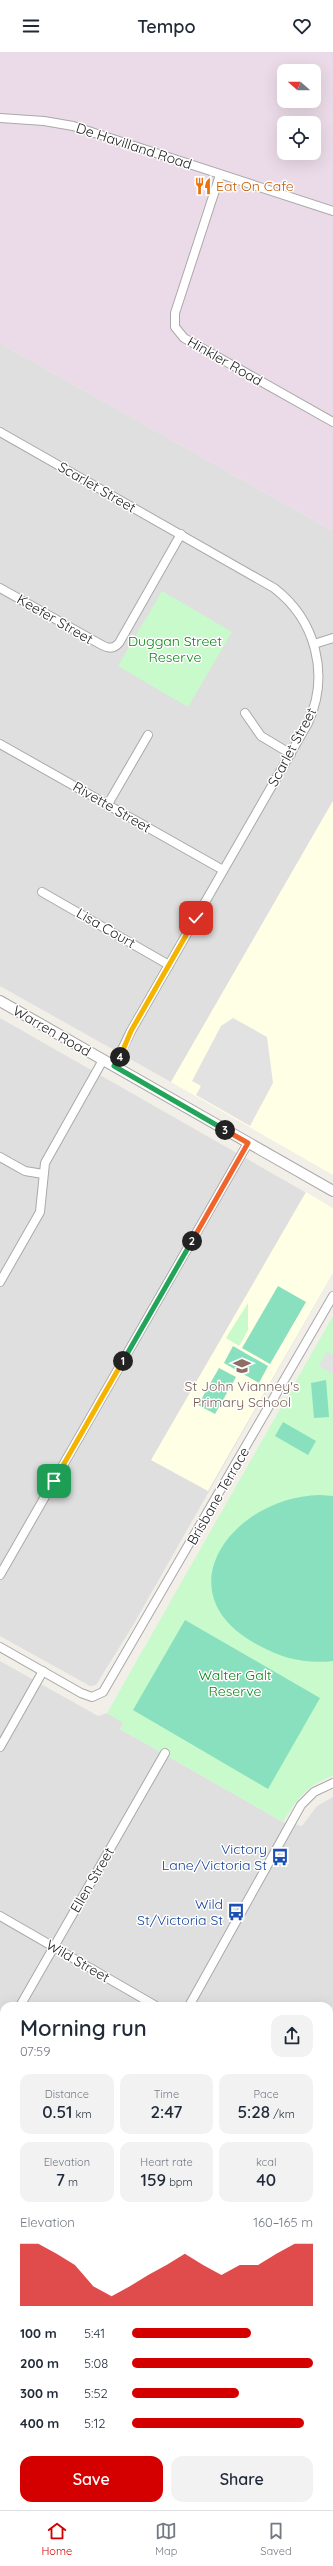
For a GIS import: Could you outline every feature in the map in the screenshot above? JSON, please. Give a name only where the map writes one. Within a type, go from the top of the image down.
[{"type":"street","name":"De Havilland Road","points":[[0,118],[44,121],[74,126],[333,212]]},
{"type":"street","name":"Hinkler Road","points":[[220,175],[175,312],[177,330],[184,338],[333,422]]},
{"type":"street","name":"Scarlet Street","points":[[0,432],[181,534],[281,593],[304,620],[314,644],[319,669],[318,692],[313,713],[291,754],[131,1031],[48,1157],[43,1174],[40,1214],[0,1282]]},
{"type":"street","name":"Keefer Street","points":[[0,588],[100,644],[111,648],[119,643],[181,534]]},
{"type":"street","points":[[314,644],[333,638]]},
{"type":"street","points":[[245,713],[261,736],[291,754]]},
{"type":"street","points":[[108,804],[148,735]]},
{"type":"street","name":"Rivette Street","points":[[0,744],[224,870]]},
{"type":"street","name":"Lisa Court","points":[[42,892],[169,965]]},
{"type":"street","name":"Warren Road","points":[[0,1002],[333,1191]]},
{"type":"street","points":[[0,1575],[248,1143]]},
{"type":"street","points":[[0,1157],[25,1170],[43,1174]]},
{"type":"street","name":"Brisbane Terrace","points":[[43,1671],[87,1696],[101,1695],[333,1296]]},
{"type":"street","points":[[0,1647],[43,1671],[0,1748]]},
{"type":"street","name":"Ellen Street","points":[[22,2002],[165,1753]]},
{"type":"street","points":[[191,2002],[301,1805],[314,1792],[333,1782]]},
{"type":"street","name":"Wild Street","points":[[0,1916],[149,2002]]},
{"type":"shaded area","points":[[0,52],[333,52],[333,531],[0,343]]},
{"type":"shaded area","points":[[0,343],[333,531],[333,801],[171,1082],[0,986]]},
{"type":"shaded area","points":[[333,801],[333,1175],[171,1082]]},
{"type":"shaded area","points":[[0,1018],[333,1208],[333,1273],[132,1627],[96,1685],[90,1686],[0,1636]]},
{"type":"shaded area","points":[[233,1018],[267,1037],[273,1083],[250,1126],[196,1095],[201,1086],[192,1081],[221,1026]]},
{"type":"shaded area","name":"St John Vianney's Primary School","points":[[306,1192],[333,1208],[333,1273],[208,1491],[151,1460]]},
{"type":"shaded area","points":[[327,1352],[333,1355],[333,1374],[319,1366]]},
{"type":"shaded area","points":[[0,1661],[98,1716],[107,1713],[124,1723],[120,1729],[283,1822],[302,1826],[317,1806],[333,1797],[333,2002],[0,2002]]},
{"type":"green space","name":"Duggan Street Reserve","points":[[162,591],[232,632],[188,707],[118,666]]},
{"type":"green space","points":[[278,1286],[306,1302],[270,1364],[242,1348]]},
{"type":"green space","points":[[248,1303],[248,1330],[239,1346],[226,1338]]},
{"type":"green space","name":"Walter Galt Reserve","points":[[333,1316],[333,1776],[316,1783],[310,1788],[298,1800],[283,1822],[120,1729],[123,1723],[107,1713]]},
{"type":"green space","points":[[233,1346],[268,1366],[259,1383],[224,1363]]},
{"type":"green space","points":[[219,1368],[236,1377],[215,1414],[198,1405]]},
{"type":"green space","points":[[326,1380],[329,1417],[314,1418],[311,1383]]},
{"type":"green space","points":[[283,1422],[316,1441],[308,1455],[275,1436]]},
{"type":"green space","points":[[320,1495],[333,1496],[333,1661],[313,1662],[295,1660],[260,1646],[230,1625],[215,1601],[212,1576],[219,1552],[236,1530],[259,1512],[288,1500]]},
{"type":"green space","points":[[185,1620],[320,1698],[268,1789],[133,1710]]},
{"type":"place","name":"Eat On Cafe","points":[[203,186]]},
{"type":"place","name":"St John Vianney's Primary School","points":[[242,1366]]},
{"type":"place","name":"Victory Lane/Victoria St","points":[[280,1857]]},
{"type":"place","name":"Wild St/Victoria St","points":[[236,1912]]},
{"type":"route","points":[[54,1481],[248,1143],[114,1066],[131,1031],[196,918]]}]
